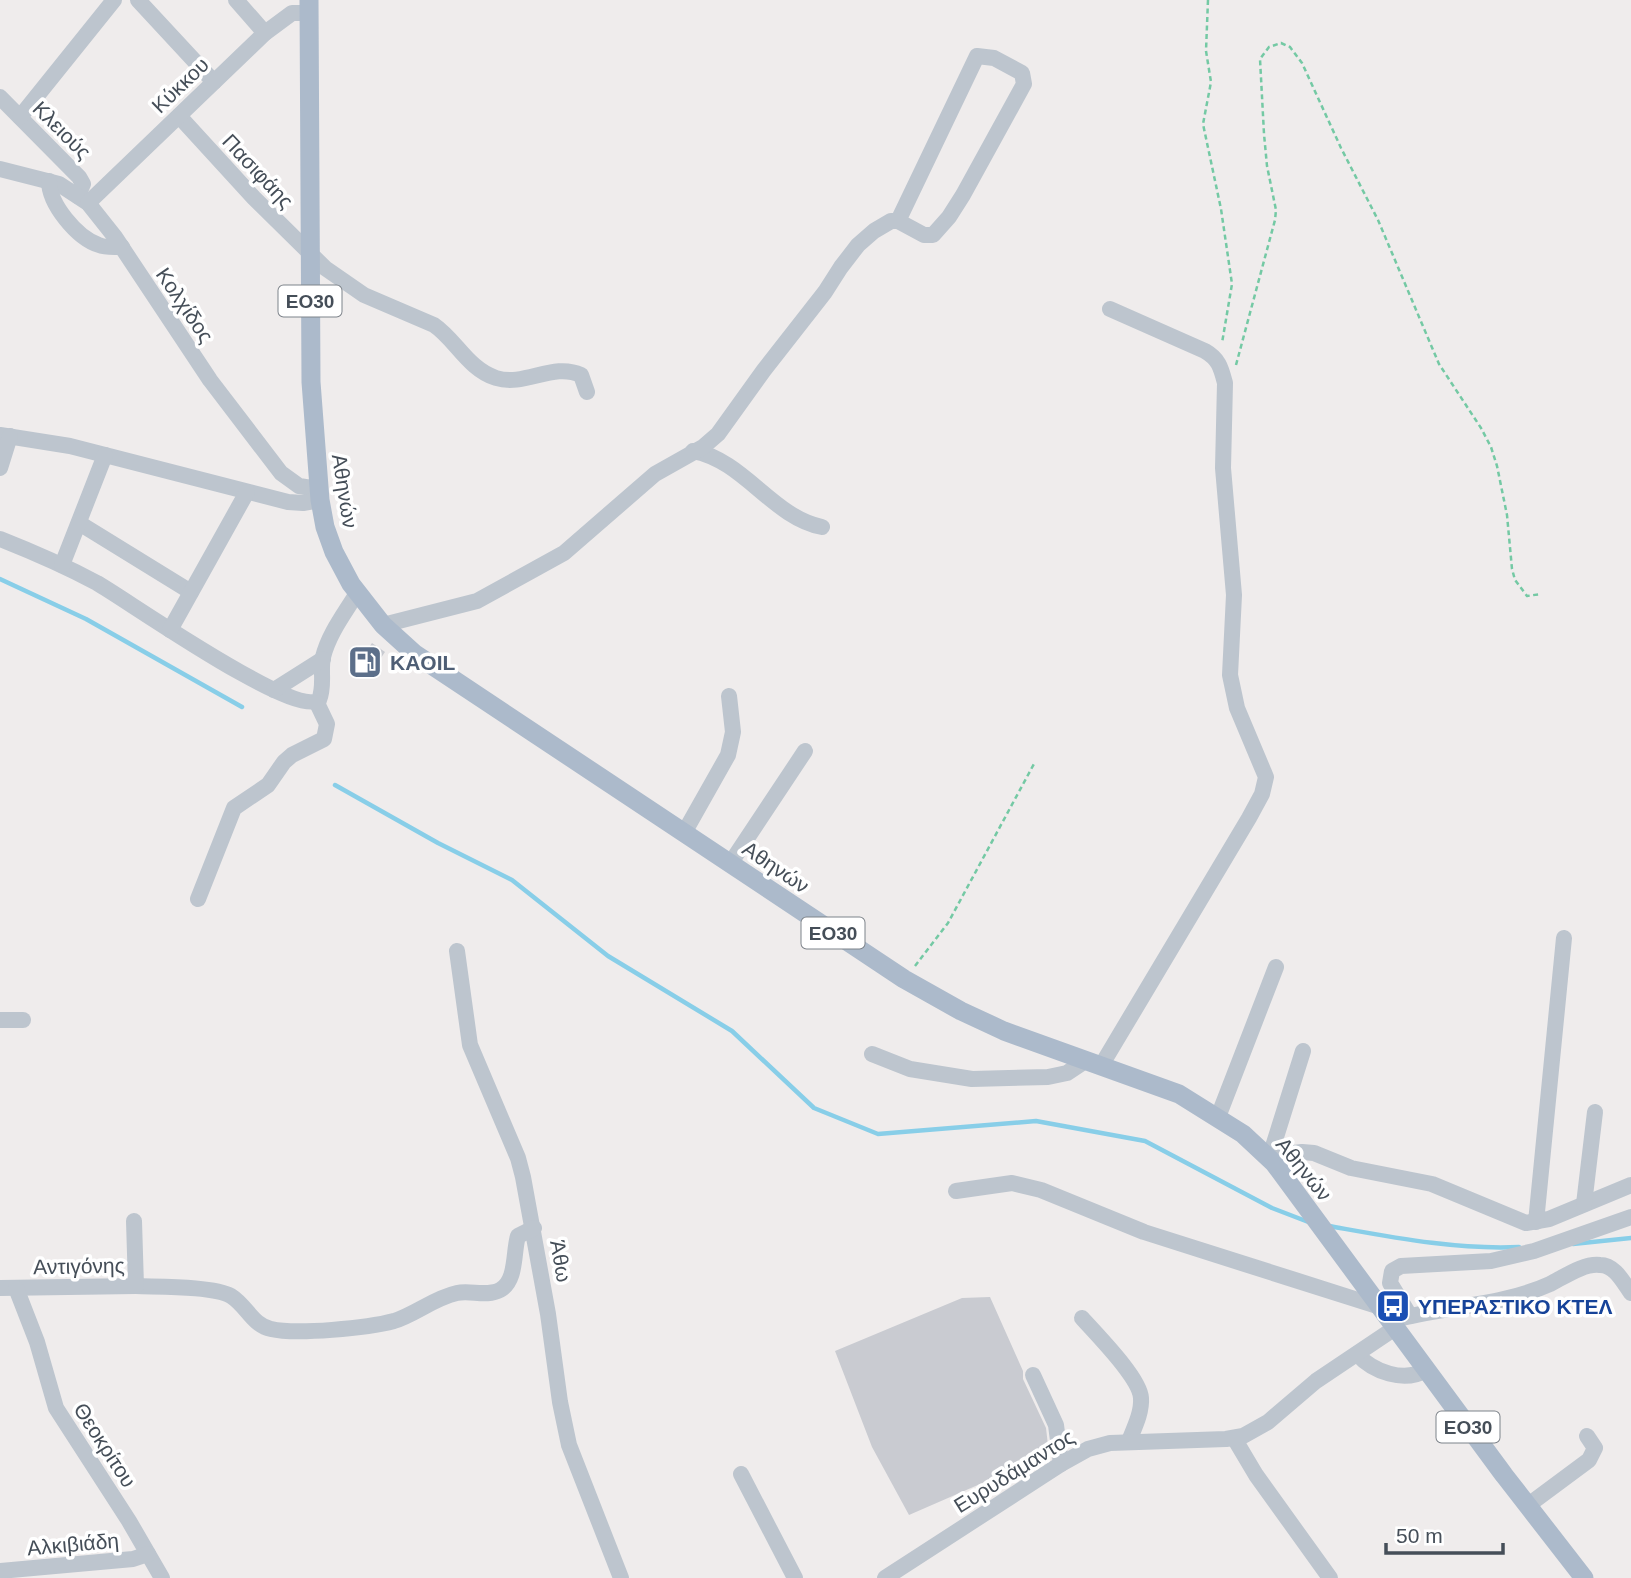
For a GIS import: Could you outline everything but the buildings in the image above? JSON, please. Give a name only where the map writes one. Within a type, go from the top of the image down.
[{"type":"main road","name":"Αθηνών","points":[[309,7],[309,254],[312,382],[319,495],[324,527],[334,552],[357,593],[383,625],[415,654],[904,979],[979,1020],[1179,1094],[1250,1140],[1270,1158],[1380,1307],[1399,1323],[1426,1370],[1582,1577]]},
{"type":"street","points":[[20,117],[114,0]]},
{"type":"street","points":[[138,0],[214,82]]},
{"type":"street","points":[[236,0],[265,33]]},
{"type":"street","name":"Κύκκου","points":[[83,200],[179,116],[265,33],[287,15],[309,7]]},
{"type":"street","points":[[383,625],[477,601],[543,566],[589,534],[655,474],[713,439],[725,427],[764,370],[858,245],[884,223],[898,221],[924,235],[933,235],[941,227],[963,195],[1024,84],[1022,73],[995,58],[977,57],[898,221]]},
{"type":"street","name":"Κλειούς","points":[[0,97],[79,177],[83,184],[83,200]]},
{"type":"street","name":"Πασιφάης","points":[[179,116],[309,254],[364,295],[444,332],[466,357],[496,378],[513,381],[544,373],[572,371],[581,375],[587,392]]},
{"type":"street","name":"Κολχίδος","points":[[0,169],[49,181],[83,200],[122,247],[210,380],[281,473],[299,486],[319,495]]},
{"type":"street","points":[[49,181],[52,198],[82,235],[102,246],[122,247]]},
{"type":"street","points":[[872,1054],[909,1069],[972,1079],[1048,1077],[1093,1064],[1250,818],[1266,781],[1261,761],[1237,708],[1230,675],[1234,595],[1223,468],[1222,371],[1217,360],[1205,351],[1110,309]]},
{"type":"street","points":[[0,468],[5,436],[70,446],[297,503],[319,495]]},
{"type":"street","points":[[693,451],[715,457],[791,514],[822,527]]},
{"type":"street","points":[[62,565],[105,455]]},
{"type":"street","points":[[170,630],[247,492]]},
{"type":"street","points":[[79,523],[191,592]]},
{"type":"street","points":[[0,539],[99,584],[170,630],[274,690],[302,702],[317,702]]},
{"type":"street","points":[[317,702],[323,692],[323,659],[333,631],[357,593]]},
{"type":"street","points":[[274,690],[323,659]]},
{"type":"street","points":[[684,833],[728,755],[733,732],[729,696]]},
{"type":"street","points":[[198,900],[234,808],[268,785],[292,755],[324,739],[327,724],[317,702]]},
{"type":"street","points":[[730,864],[806,751]]},
{"type":"street","points":[[1536,1222],[1564,938]]},
{"type":"street","name":"Άθω","points":[[457,951],[470,1045],[518,1158],[534,1228],[566,1433],[621,1578]]},
{"type":"street","points":[[1218,1117],[1276,967]]},
{"type":"street","points":[[0,1020],[23,1020]]},
{"type":"street","points":[[1303,1051],[1270,1158],[1302,1152],[1314,1153],[1351,1168],[1432,1184],[1517,1222],[1536,1222],[1631,1185]]},
{"type":"street","points":[[1584,1205],[1595,1112]]},
{"type":"street","points":[[956,1191],[1012,1183],[1041,1190],[1144,1231],[1380,1307]]},
{"type":"street","points":[[1631,1217],[1534,1251],[1474,1263],[1401,1266],[1392,1271],[1390,1283],[1399,1323],[1532,1292],[1595,1265],[1607,1266],[1615,1271],[1631,1293]]},
{"type":"street","name":"Αντιγόνης","points":[[8,1288],[136,1286],[134,1221]]},
{"type":"street","points":[[136,1286],[215,1290],[234,1298],[258,1325],[291,1333],[394,1321],[435,1299],[460,1292],[501,1290],[510,1278],[518,1236],[534,1228]]},
{"type":"street","name":"Θεοκρίτου","points":[[8,1288],[37,1342],[56,1408],[162,1578]]},
{"type":"street","points":[[1082,1318],[1128,1372],[1139,1390],[1140,1413],[1129,1441]]},
{"type":"street","name":"Ευρυδάμαντος","points":[[885,1578],[1088,1449],[1129,1441],[1234,1438],[1251,1433],[1316,1381],[1399,1323]]},
{"type":"street","points":[[1357,1354],[1369,1366],[1392,1374],[1410,1377],[1426,1370]]},
{"type":"street","points":[[1033,1375],[1056,1425],[1061,1464]]},
{"type":"street","points":[[1527,1506],[1590,1460],[1595,1448],[1587,1436]]},
{"type":"street","points":[[1234,1438],[1256,1475],[1330,1578]]},
{"type":"street","points":[[741,1474],[795,1578]]},
{"type":"street","name":"Αλκιβιάδη","points":[[0,1571],[45,1573],[133,1559],[148,1554]]},
{"type":"path","points":[[1208,0],[1206,51],[1211,82],[1203,124],[1232,270],[1232,284],[1217,360]]},
{"type":"path","points":[[1224,389],[1239,356],[1275,220],[1276,210],[1264,134],[1260,59],[1269,47],[1281,43],[1290,47],[1302,63],[1378,220],[1439,364],[1491,447],[1507,515],[1515,580],[1527,596],[1541,594]]},
{"type":"path","points":[[904,979],[948,923],[1035,762]]},
{"type":"waterway","points":[[0,579],[86,619],[242,707]]},
{"type":"waterway","points":[[335,785],[438,843],[512,880],[608,956],[732,1031],[814,1108],[878,1134],[1036,1121],[1145,1141],[1272,1208],[1311,1223]]},
{"type":"waterway","points":[[1329,1226],[1448,1245],[1519,1247]]},
{"type":"waterway","points":[[1573,1244],[1631,1238]]},
{"type":"place","name":"KAOIL","points":[[365,662]]},
{"type":"place","name":"ΥΠΕΡΑΣΤΙΚΟ ΚΤΕΛ","points":[[1393,1306]]}]
